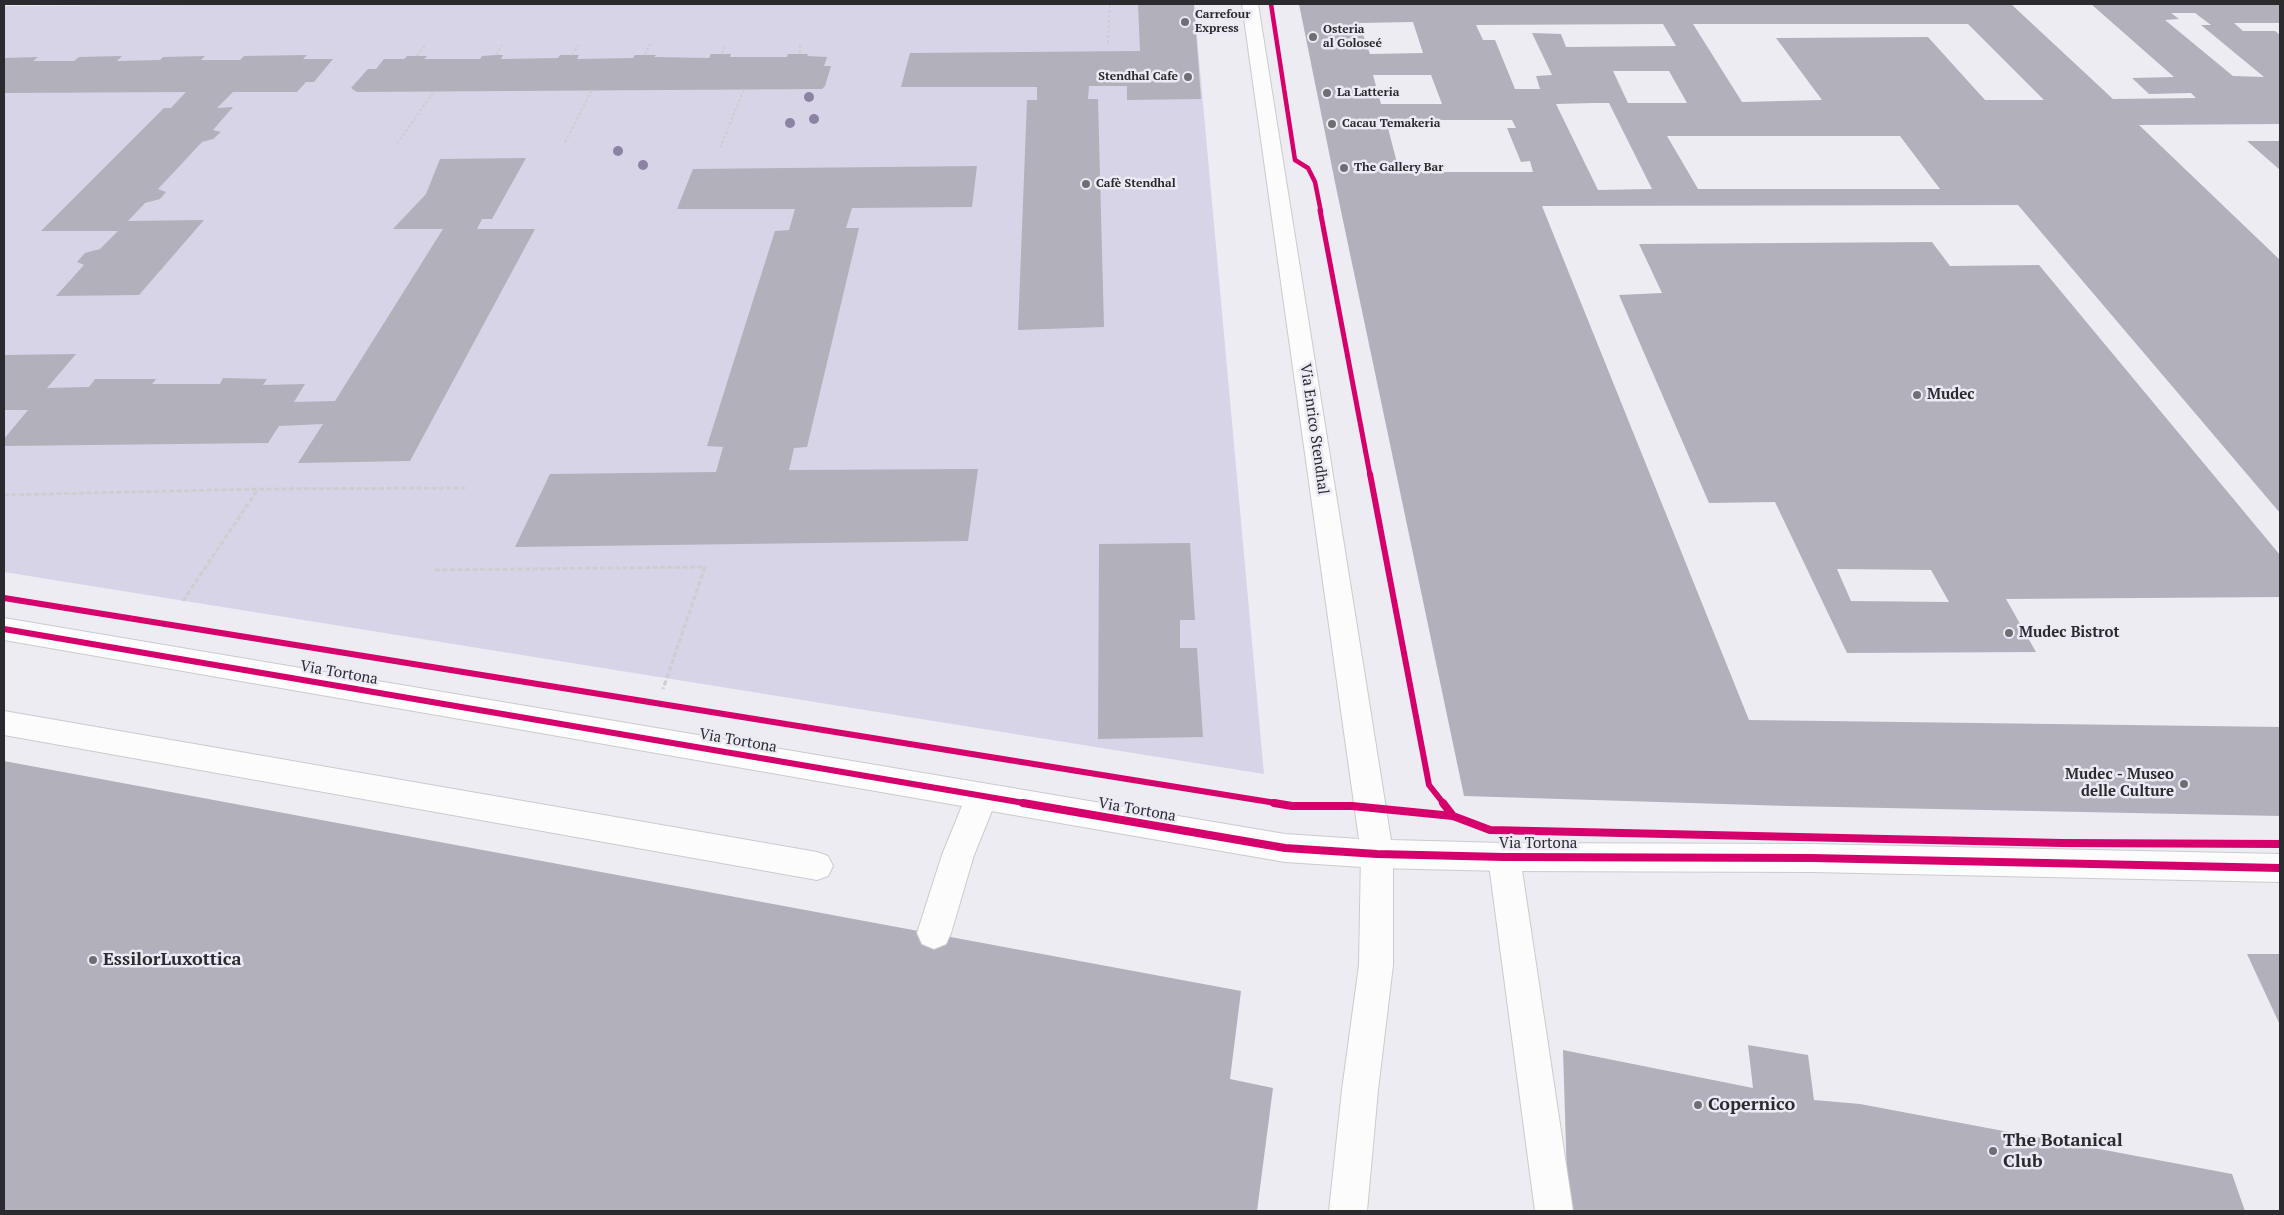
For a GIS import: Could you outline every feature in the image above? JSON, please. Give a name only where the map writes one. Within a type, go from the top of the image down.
[{"type":"street","name":"Via Enrico Stendhal","points":[[1250,4],[1377,854],[1374,920],[1376,964],[1360,1090],[1348,1211]]},
{"type":"street","name":"Via Tortona","points":[[4,629],[1285,848],[1377,854],[1504,857],[1812,858],[2280,868]]},
{"type":"street","points":[[4,723],[817,866]]},
{"type":"street","points":[[934,933],[958,855],[982,796]]},
{"type":"street","points":[[1504,857],[1554,1211]]},
{"type":"path","points":[[1108,43],[1110,4]]},
{"type":"path","points":[[417,56],[425,44]]},
{"type":"path","points":[[572,55],[578,44]]},
{"type":"path","points":[[645,55],[650,44]]},
{"type":"path","points":[[722,54],[726,44]]},
{"type":"path","points":[[496,55],[502,45]]},
{"type":"path","points":[[800,45],[800,54]]},
{"type":"path","points":[[720,148],[744,89]]},
{"type":"path","points":[[565,142],[592,90]]},
{"type":"path","points":[[397,144],[434,91]]},
{"type":"path","points":[[4,495],[258,489],[464,488]]},
{"type":"path","points":[[183,601],[258,489]]},
{"type":"path","points":[[435,570],[705,567],[663,688]]},
{"type":"shaded area","points":[[1194,4],[1264,774],[4,572],[4,6]]},
{"type":"building","points":[[1138,4],[1194,4],[1201,99],[1127,100],[1127,86],[1089,86],[1088,99],[1098,99],[1104,327],[1018,330],[1027,100],[1037,100],[1037,87],[901,87],[910,53],[1140,51]]},
{"type":"building","points":[[1299,4],[2011,4],[2113,99],[2196,98],[2191,93],[2149,94],[2132,78],[2174,77],[2091,4],[2280,4],[2280,23],[2234,23],[2243,31],[2275,31],[2280,35],[2280,124],[2139,125],[2280,260],[2280,513],[2018,205],[1542,206],[1749,720],[2280,727],[2280,816],[1788,806],[1464,796]],"holes":[[[2171,13],[2195,13],[2211,25],[2201,25],[2264,77],[2233,76],[2165,20],[2179,19]],[[1413,22],[1423,53],[1370,54],[1359,23]],[[1663,24],[1676,46],[1566,47],[1561,34],[1532,33],[1552,75],[1536,76],[1540,89],[1515,89],[1495,40],[1483,40],[1476,25]],[[1693,24],[1968,24],[2044,100],[1985,100],[1928,37],[1776,38],[1822,100],[1742,102]],[[1613,71],[1669,71],[1687,103],[1628,103]],[[1373,75],[1431,75],[1442,104],[1381,104]],[[1609,103],[1652,189],[1598,190],[1556,104]],[[1376,120],[1512,120],[1516,128],[1507,128],[1521,162],[1530,161],[1533,172],[1390,172],[1387,163],[1397,163],[1388,128],[1378,129]],[[1667,136],[1900,136],[1940,189],[1698,189]]]},
{"type":"building","points":[[711,54],[731,54],[730,57],[787,57],[788,54],[808,54],[807,56],[827,57],[824,66],[831,66],[825,86],[822,89],[357,92],[351,88],[368,69],[376,69],[384,59],[404,59],[407,56],[427,56],[424,59],[480,59],[482,56],[503,55],[501,59],[558,58],[560,55],[579,55],[577,59],[633,58],[635,55],[709,58]]},
{"type":"building","points":[[307,55],[303,59],[333,59],[314,82],[306,82],[297,92],[233,92],[217,108],[233,107],[213,130],[221,132],[213,139],[202,142],[158,189],[166,192],[160,199],[145,203],[128,221],[204,220],[139,295],[56,296],[84,265],[77,262],[85,253],[100,249],[118,231],[41,231],[164,108],[171,108],[186,92],[4,93],[4,58],[38,57],[33,61],[74,61],[79,57],[122,56],[117,61],[205,56],[201,60],[240,60],[244,56]]},
{"type":"building","points":[[2247,141],[2280,141],[2280,170]]},
{"type":"building","points":[[526,158],[492,219],[482,219],[477,229],[535,229],[410,461],[298,463],[323,424],[279,426],[268,443],[4,446],[4,439],[28,410],[4,410],[4,355],[76,354],[47,388],[89,387],[95,379],[156,379],[152,384],[220,384],[223,378],[267,379],[263,385],[305,384],[294,402],[335,401],[443,229],[393,229],[426,194],[440,159]]},
{"type":"building","points":[[977,166],[972,207],[852,208],[846,228],[859,228],[807,447],[794,448],[789,470],[978,469],[968,541],[515,547],[550,474],[716,472],[723,447],[707,446],[775,231],[789,230],[795,209],[677,209],[693,169]]},
{"type":"building","name":"Mudec","points":[[1932,242],[1950,266],[2039,265],[2280,555],[2280,597],[2006,599],[2036,652],[1847,653],[1775,502],[1709,503],[1619,295],[1662,293],[1639,244]],"holes":[[[1837,569],[1931,570],[1949,602],[1851,601]]]},
{"type":"building","points":[[1190,543],[1195,620],[1180,620],[1180,648],[1197,648],[1203,737],[1098,739],[1099,544]]},
{"type":"building","points":[[4,761],[1241,991],[1230,1079],[1273,1088],[1257,1211],[4,1211]]},
{"type":"building","points":[[2247,954],[2280,954],[2280,1025]]},
{"type":"building","points":[[1748,1045],[1808,1055],[1814,1100],[1860,1104],[2232,1174],[2245,1211],[1568,1211],[1563,1050],[1753,1088]]},
{"type":"cycle path","points":[[1271,4],[1295,160],[1308,168],[1315,182],[1429,785],[1453,816]]},
{"type":"cycle path","points":[[4,598],[1292,806],[1352,806],[1453,816],[1490,830],[2062,843],[2280,844]]},
{"type":"cycle path","points":[[4,629],[1285,848],[1377,854],[1504,857],[1812,858],[2280,868]]},
{"type":"place","name":"Carrefour Express","points":[[1185,22]]},
{"type":"place","name":"Osteria al Goloseé","points":[[1313,37]]},
{"type":"place","name":"Stendhal Cafe","points":[[1188,77]]},
{"type":"place","name":"La Latteria","points":[[1327,93]]},
{"type":"place","name":"Cacau Temakeria","points":[[1332,124]]},
{"type":"place","name":"The Gallery Bar","points":[[1344,168]]},
{"type":"place","name":"Cafè Stendhal","points":[[1086,184]]},
{"type":"place","name":"Mudec","points":[[1917,395]]},
{"type":"place","name":"Mudec Bistrot","points":[[2009,633]]},
{"type":"place","name":"Mudec - Museo delle Culture","points":[[2184,784]]},
{"type":"place","name":"EssilorLuxottica","points":[[93,960]]},
{"type":"place","name":"Copernico","points":[[1698,1105]]},
{"type":"place","name":"The Botanical Club","points":[[1993,1151]]}]
